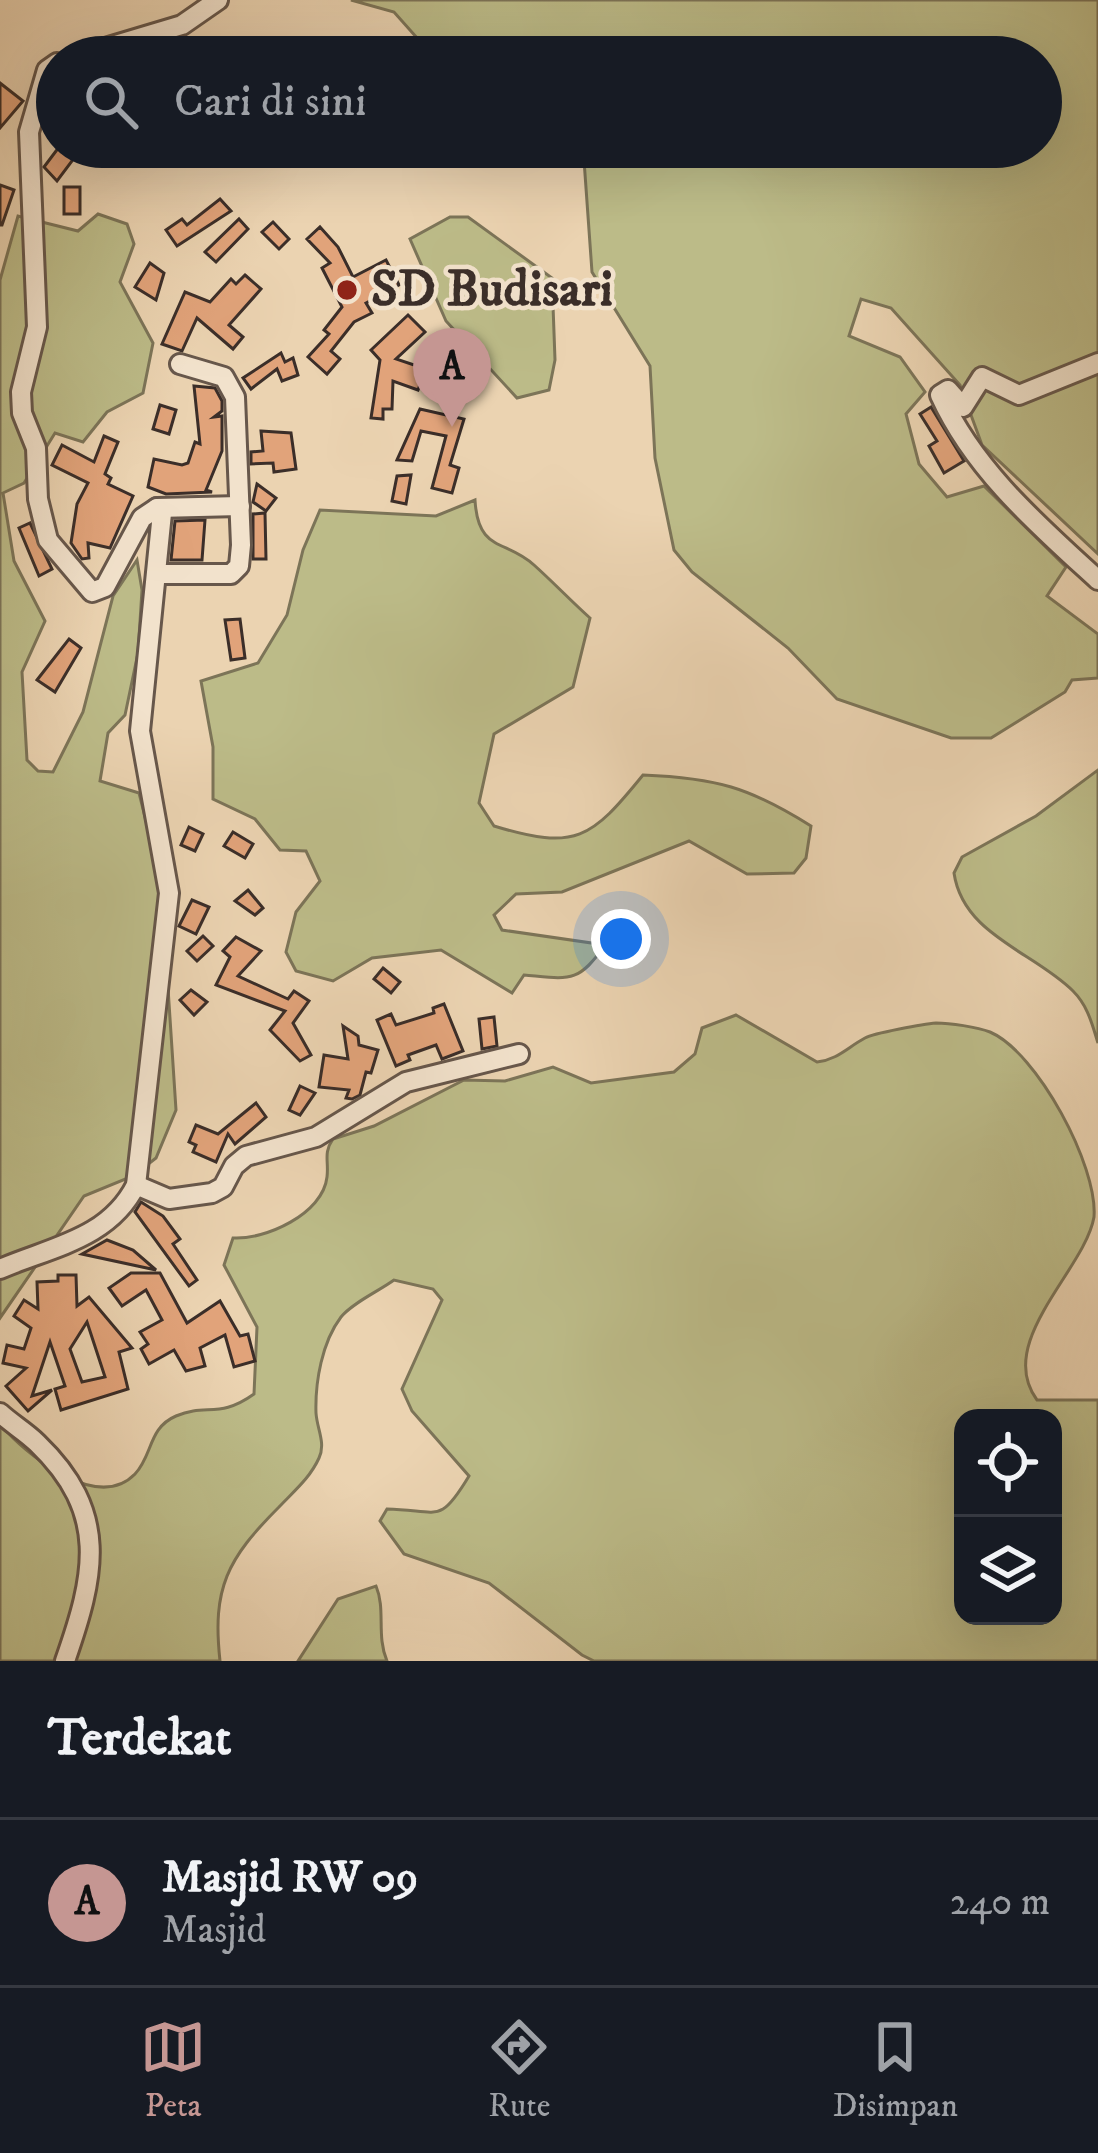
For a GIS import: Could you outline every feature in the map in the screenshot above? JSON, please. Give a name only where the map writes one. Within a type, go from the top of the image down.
[{"type":"street","points":[[145,36],[182,25],[218,0]]},
{"type":"street","points":[[36,106],[27,170],[37,327],[21,392],[38,458],[40,513],[56,552],[97,593],[142,518],[157,508],[240,506]]},
{"type":"street","points":[[1098,363],[1019,395],[982,377],[963,407],[948,390],[940,395],[957,434],[999,483],[1098,580]]},
{"type":"street","points":[[159,574],[236,572],[240,506],[235,397],[224,377],[180,364]]},
{"type":"street","points":[[0,1268],[96,1232],[122,1209],[136,1185],[169,893],[140,731],[164,522],[157,508]]},
{"type":"street","points":[[136,1185],[169,1199],[212,1192],[224,1187],[234,1166],[246,1156],[331,1130],[406,1082],[519,1054]]},
{"type":"street","points":[[0,1413],[44,1450],[92,1526],[85,1599],[65,1661]]},
{"type":"shaded area","points":[[351,0],[1098,0],[1098,554],[982,445],[960,385],[891,308],[861,299],[849,336],[900,357],[925,392],[906,414],[919,464],[947,497],[984,486],[1066,567],[1047,596],[1098,634],[1098,678],[1072,680],[1065,692],[991,738],[951,738],[837,699],[788,648],[692,572],[674,550],[655,458],[650,366],[592,272],[585,168],[1062,168],[1062,36],[415,36],[394,12]]},
{"type":"shaded area","points":[[98,214],[127,224],[134,244],[120,282],[153,343],[143,393],[107,412],[83,442],[55,433],[24,483],[3,493],[14,561],[45,621],[22,672],[27,760],[38,771],[53,772],[83,712],[113,596],[137,560],[142,590],[138,653],[125,715],[108,733],[100,781],[139,793],[161,881],[176,1110],[156,1158],[133,1176],[84,1196],[0,1318],[0,280],[18,216],[78,231]]},
{"type":"shaded area","points":[[450,217],[468,217],[552,278],[555,360],[549,390],[517,398],[446,321],[410,239]]},
{"type":"shaded area","points":[[475,500],[477,517],[488,537],[524,557],[590,618],[573,687],[494,734],[479,803],[494,826],[545,838],[580,834],[609,813],[643,775],[691,779],[750,794],[811,826],[806,858],[794,873],[747,874],[689,841],[562,892],[516,894],[494,915],[502,930],[605,945],[579,973],[562,978],[524,975],[512,993],[441,950],[372,958],[333,981],[296,971],[286,952],[296,912],[320,881],[306,851],[280,850],[255,819],[213,799],[213,747],[201,681],[258,663],[287,615],[303,550],[320,510],[436,516]]},
{"type":"shaded area","points":[[1098,770],[1098,1043],[1078,997],[985,927],[960,894],[954,873],[962,857],[1036,816]]},
{"type":"shaded area","points":[[736,1015],[817,1062],[865,1038],[936,1023],[990,1032],[1027,1062],[1045,1086],[1086,1169],[1094,1217],[1034,1331],[1026,1354],[1027,1378],[1037,1400],[1098,1400],[1098,1661],[594,1661],[582,1655],[489,1583],[404,1554],[380,1521],[387,1509],[444,1509],[469,1476],[412,1411],[402,1389],[442,1300],[433,1289],[394,1280],[346,1312],[334,1327],[317,1388],[321,1452],[306,1478],[235,1559],[221,1594],[220,1661],[0,1661],[0,1424],[26,1450],[63,1475],[101,1487],[119,1484],[141,1467],[167,1421],[187,1412],[222,1409],[254,1394],[257,1327],[224,1265],[233,1238],[276,1229],[315,1202],[327,1177],[327,1153],[333,1139],[374,1126],[464,1080],[505,1081],[553,1067],[591,1083],[674,1072],[695,1054],[702,1028]]},
{"type":"shaded area","points":[[376,1586],[387,1661],[298,1661],[338,1599]]},
{"type":"building","points":[[0,83],[23,101],[0,128]]},
{"type":"building","points":[[45,168],[67,168],[57,181]]},
{"type":"building","points":[[0,185],[14,190],[2,225],[0,225]]},
{"type":"building","points":[[64,187],[80,187],[80,214],[64,214]]},
{"type":"building","points":[[220,199],[231,211],[177,246],[166,230],[182,219],[187,225]]},
{"type":"building","points":[[239,219],[248,229],[216,262],[205,252]]},
{"type":"building","points":[[273,222],[289,239],[279,249],[262,232]]},
{"type":"building","points":[[320,227],[338,247],[353,277],[386,260],[399,285],[366,303],[372,313],[354,322],[331,351],[340,359],[327,374],[308,357],[329,334],[324,330],[342,307],[322,268],[330,263],[307,239]]},
{"type":"building","points":[[150,263],[164,273],[156,300],[135,287]]},
{"type":"building","points":[[245,275],[261,289],[229,325],[243,337],[233,349],[197,318],[182,351],[162,344],[185,292],[210,302],[231,279],[236,284]]},
{"type":"building","points":[[408,315],[425,332],[396,359],[426,369],[418,390],[393,381],[392,409],[383,409],[383,419],[371,418],[380,360],[371,350]]},
{"type":"building","points":[[281,353],[285,362],[293,358],[298,375],[282,381],[277,369],[251,389],[243,378]]},
{"type":"building","points":[[194,386],[215,388],[222,401],[222,411],[214,417],[222,416],[222,451],[206,490],[212,492],[166,494],[148,487],[154,459],[182,465],[188,463],[195,442],[200,444]]},
{"type":"building","points":[[160,405],[176,410],[169,434],[153,429]]},
{"type":"building","points":[[931,407],[964,461],[944,473],[929,446],[937,441],[920,414]]},
{"type":"building","points":[[420,409],[464,419],[450,465],[459,468],[452,493],[432,488],[446,436],[421,431],[412,461],[397,460]]},
{"type":"building","points":[[261,431],[291,433],[296,469],[274,472],[273,463],[251,464],[251,452],[263,451]]},
{"type":"building","points":[[104,436],[118,442],[105,474],[111,478],[108,484],[133,496],[110,548],[88,543],[89,558],[82,559],[71,543],[77,504],[88,483],[52,465],[62,445],[94,462]]},
{"type":"building","points":[[411,475],[406,504],[392,501],[397,476]]},
{"type":"building","points":[[257,484],[276,498],[266,511],[253,502]]},
{"type":"building","points":[[265,513],[266,559],[253,559],[253,514]]},
{"type":"building","points":[[205,520],[202,560],[171,560],[175,521]]},
{"type":"building","points":[[30,523],[52,569],[39,576],[19,528]]},
{"type":"building","points":[[240,619],[245,658],[231,660],[225,620]]},
{"type":"building","points":[[69,639],[81,648],[55,692],[37,680]]},
{"type":"building","points":[[189,827],[203,834],[195,851],[181,845]]},
{"type":"building","points":[[233,832],[253,844],[245,858],[224,846]]},
{"type":"building","points":[[248,890],[263,908],[255,915],[235,901]]},
{"type":"building","points":[[192,900],[209,907],[196,934],[179,926]]},
{"type":"building","points":[[203,936],[213,946],[197,961],[187,951]]},
{"type":"building","points":[[236,937],[261,951],[238,976],[288,999],[294,991],[309,1001],[293,1023],[311,1055],[300,1061],[270,1030],[285,1011],[216,985],[230,957],[223,951]]},
{"type":"building","points":[[383,968],[400,982],[391,993],[374,979]]},
{"type":"building","points":[[191,990],[207,1002],[194,1015],[180,1000]]},
{"type":"building","points":[[444,1004],[463,1051],[442,1059],[436,1045],[408,1055],[410,1060],[396,1066],[377,1020],[391,1014],[396,1025],[434,1013],[433,1008]]},
{"type":"building","points":[[494,1017],[497,1046],[482,1049],[479,1019]]},
{"type":"building","points":[[343,1026],[358,1036],[359,1045],[378,1050],[360,1095],[352,1099],[346,1098],[349,1090],[319,1087],[324,1055],[348,1059]]},
{"type":"building","points":[[300,1086],[315,1093],[300,1115],[289,1110]]},
{"type":"building","points":[[256,1103],[266,1117],[235,1144],[228,1134],[216,1162],[193,1152],[196,1145],[189,1142],[196,1125],[218,1134]]},
{"type":"building","points":[[141,1202],[163,1216],[180,1239],[173,1244],[197,1280],[189,1286],[135,1212]]},
{"type":"building","points":[[107,1240],[133,1250],[156,1270],[82,1254]]},
{"type":"building","points":[[131,1273],[160,1273],[187,1323],[220,1301],[240,1336],[248,1334],[255,1361],[234,1367],[225,1335],[200,1348],[205,1366],[186,1371],[174,1350],[149,1364],[141,1349],[148,1344],[140,1332],[162,1320],[146,1290],[122,1306],[109,1288]]},
{"type":"building","points":[[58,1275],[76,1275],[77,1306],[89,1297],[132,1348],[119,1352],[128,1389],[61,1410],[55,1389],[65,1386],[50,1342],[32,1396],[52,1390],[28,1411],[6,1386],[26,1368],[3,1363],[7,1345],[24,1349],[31,1328],[14,1316],[24,1300],[38,1309],[37,1282],[58,1281]],"holes":[[[87,1322],[105,1377],[82,1382],[70,1349]]]},
{"type":"place","name":"SD Budisari","points":[[347,290]]},
{"type":"place","name":"Masjid RW 09","points":[[452,427]]}]
